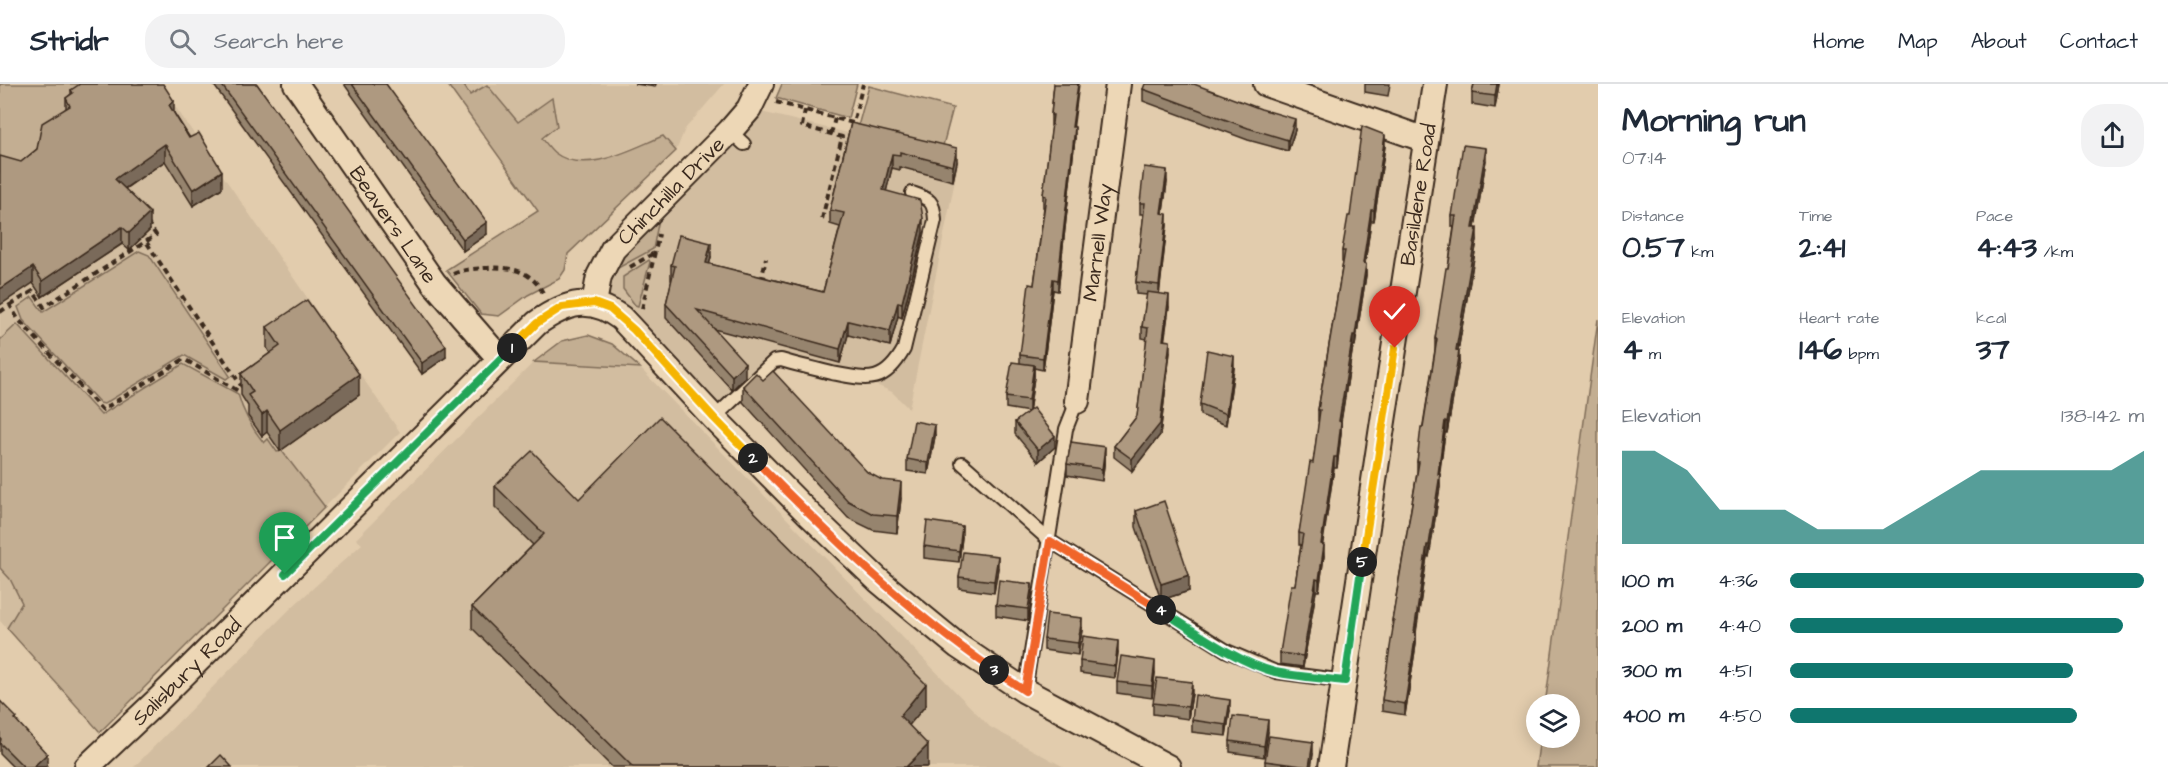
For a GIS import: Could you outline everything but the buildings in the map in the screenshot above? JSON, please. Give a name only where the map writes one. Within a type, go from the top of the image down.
[{"type":"street","name":"Beavers Lane","points":[[296,84],[434,283],[500,359]]},
{"type":"street","name":"Marnell Way","points":[[1077,401],[1118,84]]},
{"type":"street","points":[[1266,84],[1426,140]]},
{"type":"street","name":"Basildene Road","points":[[1332,767],[1435,84]]},
{"type":"street","name":"Chinchilla Drive","points":[[594,303],[599,276],[613,249],[737,137],[758,90]]},
{"type":"street","points":[[500,359],[537,323],[562,307],[594,303],[610,309],[637,333],[714,418],[810,516],[878,580],[958,646],[1025,691],[1168,767]]},
{"type":"street","name":"Salisbury Road","points":[[87,767],[158,700],[500,359]]},
{"type":"lane","points":[[714,418],[774,361],[781,360],[863,379],[883,374],[896,364],[904,349],[934,220],[934,206],[927,198],[912,193]]},
{"type":"lane","points":[[1025,691],[1066,429],[1077,401]]},
{"type":"lane","points":[[962,463],[1050,541],[1227,651],[1276,672],[1345,681]]},
{"type":"path","points":[[758,90],[805,110],[852,123],[863,84]]},
{"type":"path","points":[[805,110],[802,126],[843,137],[822,219]]},
{"type":"path","points":[[831,134],[835,118]]},
{"type":"path","points":[[0,312],[33,291],[44,307],[147,243],[156,235],[142,216]]},
{"type":"path","points":[[637,333],[659,232]]},
{"type":"path","points":[[10,305],[18,319],[102,410],[184,359],[243,392],[147,243]]},
{"type":"path","points":[[766,258],[762,278],[773,280]]},
{"type":"path","points":[[434,283],[464,268],[506,266],[520,270],[542,289],[553,312]]},
{"type":"shaded area","points":[[0,84],[161,86],[400,432],[100,732],[0,621]]},
{"type":"shaded area","points":[[0,84],[107,84],[37,166],[0,172]]},
{"type":"shaded area","points":[[447,84],[463,84],[470,95],[487,85],[518,122],[552,98],[557,126],[542,138],[555,153],[567,159],[580,162],[609,158],[663,136],[676,151],[568,254],[565,270],[559,279],[528,295],[499,316],[481,314],[446,270],[538,211]]},
{"type":"shaded area","points":[[463,84],[724,84],[685,129],[676,151],[663,136],[598,161],[577,161],[555,154],[542,138],[518,122],[488,85],[470,95]]},
{"type":"shaded area","points":[[782,84],[857,84],[848,118],[776,98]]},
{"type":"shaded area","points":[[869,86],[953,108],[941,153],[857,130]]},
{"type":"shaded area","points":[[749,109],[959,160],[909,409],[892,392],[863,379],[781,360],[714,418],[596,286]]},
{"type":"shaded area","points":[[659,219],[653,249],[618,268],[625,252]]},
{"type":"shaded area","points":[[139,251],[149,255],[230,376],[226,379],[184,355],[104,404],[100,403],[23,320],[18,307],[32,297],[43,312]]},
{"type":"shaded area","points":[[649,260],[638,306],[623,289],[623,277]]},
{"type":"shaded area","points":[[1598,319],[1598,767],[1536,767],[1539,748],[1580,748],[1580,694],[1547,694]]},
{"type":"shaded area","points":[[17,324],[101,415],[183,364],[238,394],[245,414],[259,437],[264,443],[268,439],[277,452],[282,451],[325,507],[100,732],[7,628],[22,603],[10,579],[0,568],[0,340]]},
{"type":"shaded area","points":[[588,335],[612,344],[640,368],[534,362],[562,341]]},
{"type":"shaded area","points":[[534,362],[640,368],[990,727],[1064,767],[134,767],[290,609],[362,544],[356,539]]},
{"type":"route","points":[[285,574],[537,323],[562,307],[594,303],[610,309],[634,330],[714,418],[810,516],[878,580],[958,646],[1025,691],[1050,541],[1227,651],[1276,672],[1345,681],[1380,434],[1395,348]]}]
